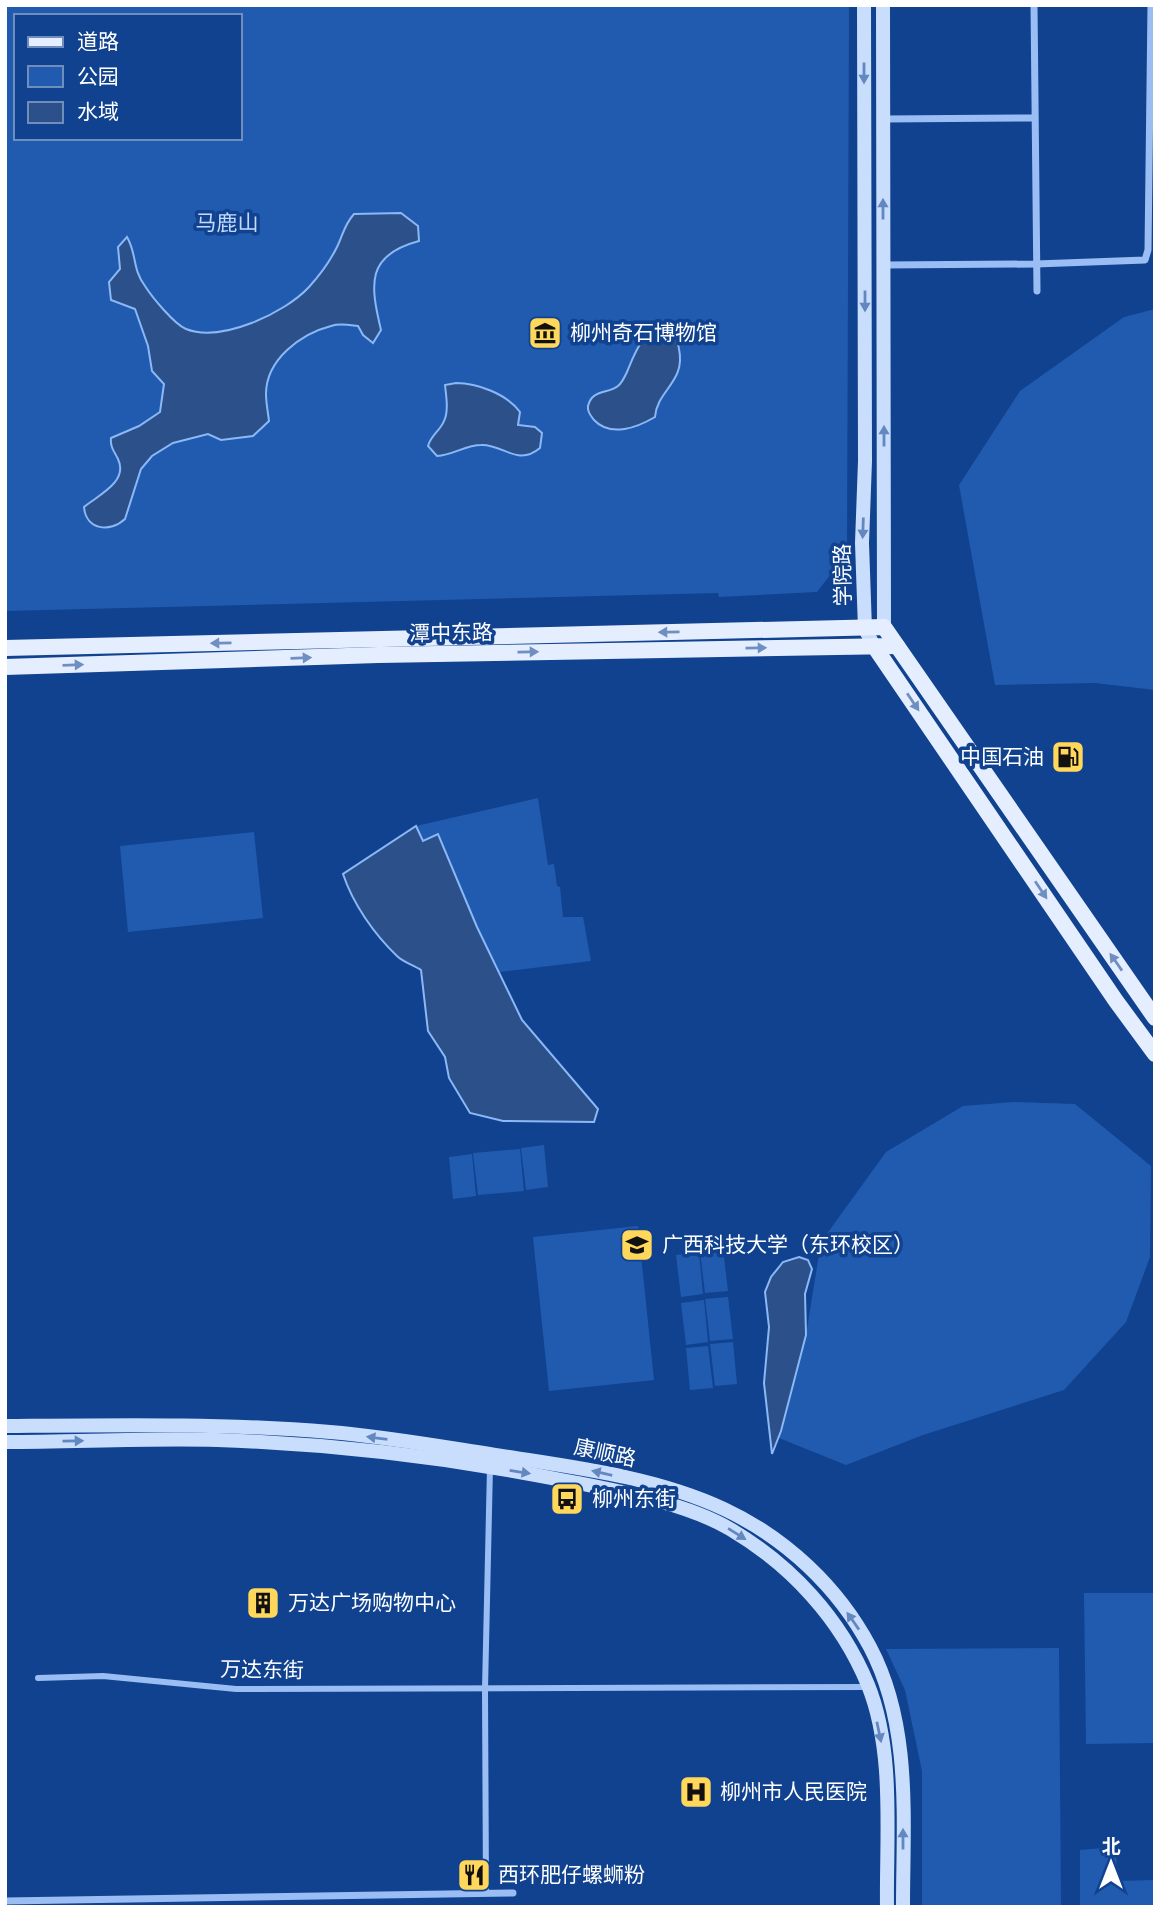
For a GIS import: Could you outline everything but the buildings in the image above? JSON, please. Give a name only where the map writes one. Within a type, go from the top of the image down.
[{"type":"main road","name":"学院路","points":[[864,5],[864,629],[1108,990],[1155,1054]]},
{"type":"main road","name":"学院路","points":[[883,5],[884,627]]},
{"type":"main road","name":"潭中东路","points":[[5,648],[884,627]]},
{"type":"main road","points":[[884,627],[1155,1018]]},
{"type":"main road","name":"潭中东路","points":[[5,667],[378,655],[897,646]]},
{"type":"main road","name":"康顺路","points":[[5,1426],[203,1426],[332,1432],[569,1466],[692,1495],[726,1509],[792,1550],[816,1573],[870,1647],[895,1713],[900,1742],[903,1907]]},
{"type":"main road","name":"康顺路","points":[[5,1442],[230,1441],[367,1450],[490,1467],[622,1492],[675,1507],[727,1527],[768,1553],[799,1580],[852,1653],[869,1688],[881,1737],[886,1775],[887,1907]]},
{"type":"street","points":[[1034,5],[1037,291]]},
{"type":"street","points":[[883,265],[1145,260],[1148,250],[1151,5]]},
{"type":"street","points":[[883,119],[1034,118]]},
{"type":"street","points":[[486,1893],[485,1689],[490,1467]]},
{"type":"street","name":"万达东街","points":[[38,1678],[132,1677],[236,1689],[869,1688]]},
{"type":"street","points":[[5,1901],[513,1893]]},
{"type":"green space","name":"马鹿山","points":[[5,5],[849,5],[847,553],[817,592],[719,597],[718,593],[5,611]]},
{"type":"green space","points":[[1155,309],[1155,690],[1095,683],[995,685],[959,485],[1020,391],[1124,317]]},
{"type":"green space","points":[[538,798],[548,865],[554,864],[563,917],[583,917],[591,961],[500,972],[477,927],[438,835],[423,841],[416,826]]},
{"type":"green space","points":[[254,832],[263,918],[128,932],[120,846]]},
{"type":"green space","points":[[1013,1102],[1075,1104],[1151,1166],[1150,1257],[1126,1322],[1064,1390],[923,1435],[846,1465],[779,1438],[806,1335],[821,1242],[886,1152],[963,1106]]},
{"type":"green space","points":[[544,1145],[548,1187],[526,1190],[521,1148]]},
{"type":"green space","points":[[520,1149],[524,1191],[478,1195],[473,1153]]},
{"type":"green space","points":[[472,1154],[476,1196],[453,1199],[449,1157]]},
{"type":"green space","points":[[638,1226],[654,1380],[549,1391],[533,1237]]},
{"type":"green space","points":[[723,1249],[728,1291],[705,1293],[700,1251]]},
{"type":"green space","points":[[699,1252],[703,1294],[681,1297],[676,1255]]},
{"type":"green space","points":[[728,1297],[733,1339],[710,1341],[705,1299]]},
{"type":"green space","points":[[704,1300],[708,1342],[686,1345],[681,1303]]},
{"type":"green space","points":[[733,1342],[737,1384],[715,1386],[710,1344]]},
{"type":"green space","points":[[708,1346],[713,1388],[690,1390],[686,1348]]},
{"type":"green space","points":[[1084,1593],[1155,1593],[1155,1743],[1086,1744]]},
{"type":"green space","points":[[1059,1648],[1061,1907],[922,1907],[922,1771],[905,1690],[886,1649]]},
{"type":"green space","points":[[1116,1847],[1117,1881],[1155,1880],[1155,1907],[1080,1907],[1080,1850]]},
{"type":"water","points":[[401,213],[418,226],[419,241],[389,254],[376,274],[375,299],[381,330],[373,343],[363,335],[358,326],[334,325],[308,335],[287,350],[272,370],[266,394],[269,421],[253,436],[221,440],[208,434],[173,443],[152,456],[141,469],[125,519],[106,527],[94,525],[89,521],[84,507],[110,488],[119,475],[120,467],[111,438],[139,426],[160,412],[164,384],[152,371],[148,346],[135,309],[111,300],[109,282],[120,269],[118,247],[127,237],[141,280],[170,316],[186,329],[217,332],[252,323],[298,297],[328,263],[354,214]]},
{"type":"water","points":[[667,325],[676,336],[680,360],[675,378],[661,400],[655,417],[624,429],[608,429],[601,425],[589,412],[590,401],[597,394],[619,385],[641,343],[651,333]]},
{"type":"water","points":[[456,383],[482,387],[507,400],[520,412],[518,425],[535,427],[542,433],[540,448],[532,453],[517,455],[481,445],[437,456],[428,446],[446,417],[445,385]]},
{"type":"water","points":[[416,826],[423,841],[438,834],[477,927],[522,1020],[598,1109],[594,1122],[503,1121],[470,1113],[449,1078],[445,1057],[428,1031],[421,970],[399,958],[380,938],[358,907],[343,874]]},
{"type":"water","points":[[799,1257],[808,1260],[812,1269],[805,1294],[806,1335],[781,1431],[772,1454],[764,1383],[769,1327],[765,1292],[771,1277],[783,1262]]},
{"type":"place","name":"柳州奇石博物馆","points":[[545,333]]},
{"type":"place","name":"中国石油","points":[[1068,757]]},
{"type":"place","name":"广西科技大学（东环校区）","points":[[637,1245]]},
{"type":"place","name":"柳州东街","points":[[567,1499]]},
{"type":"place","name":"万达广场购物中心","points":[[263,1603]]},
{"type":"place","name":"柳州市人民医院","points":[[696,1792]]},
{"type":"place","name":"西环肥仔螺蛳粉","points":[[474,1875]]}]
